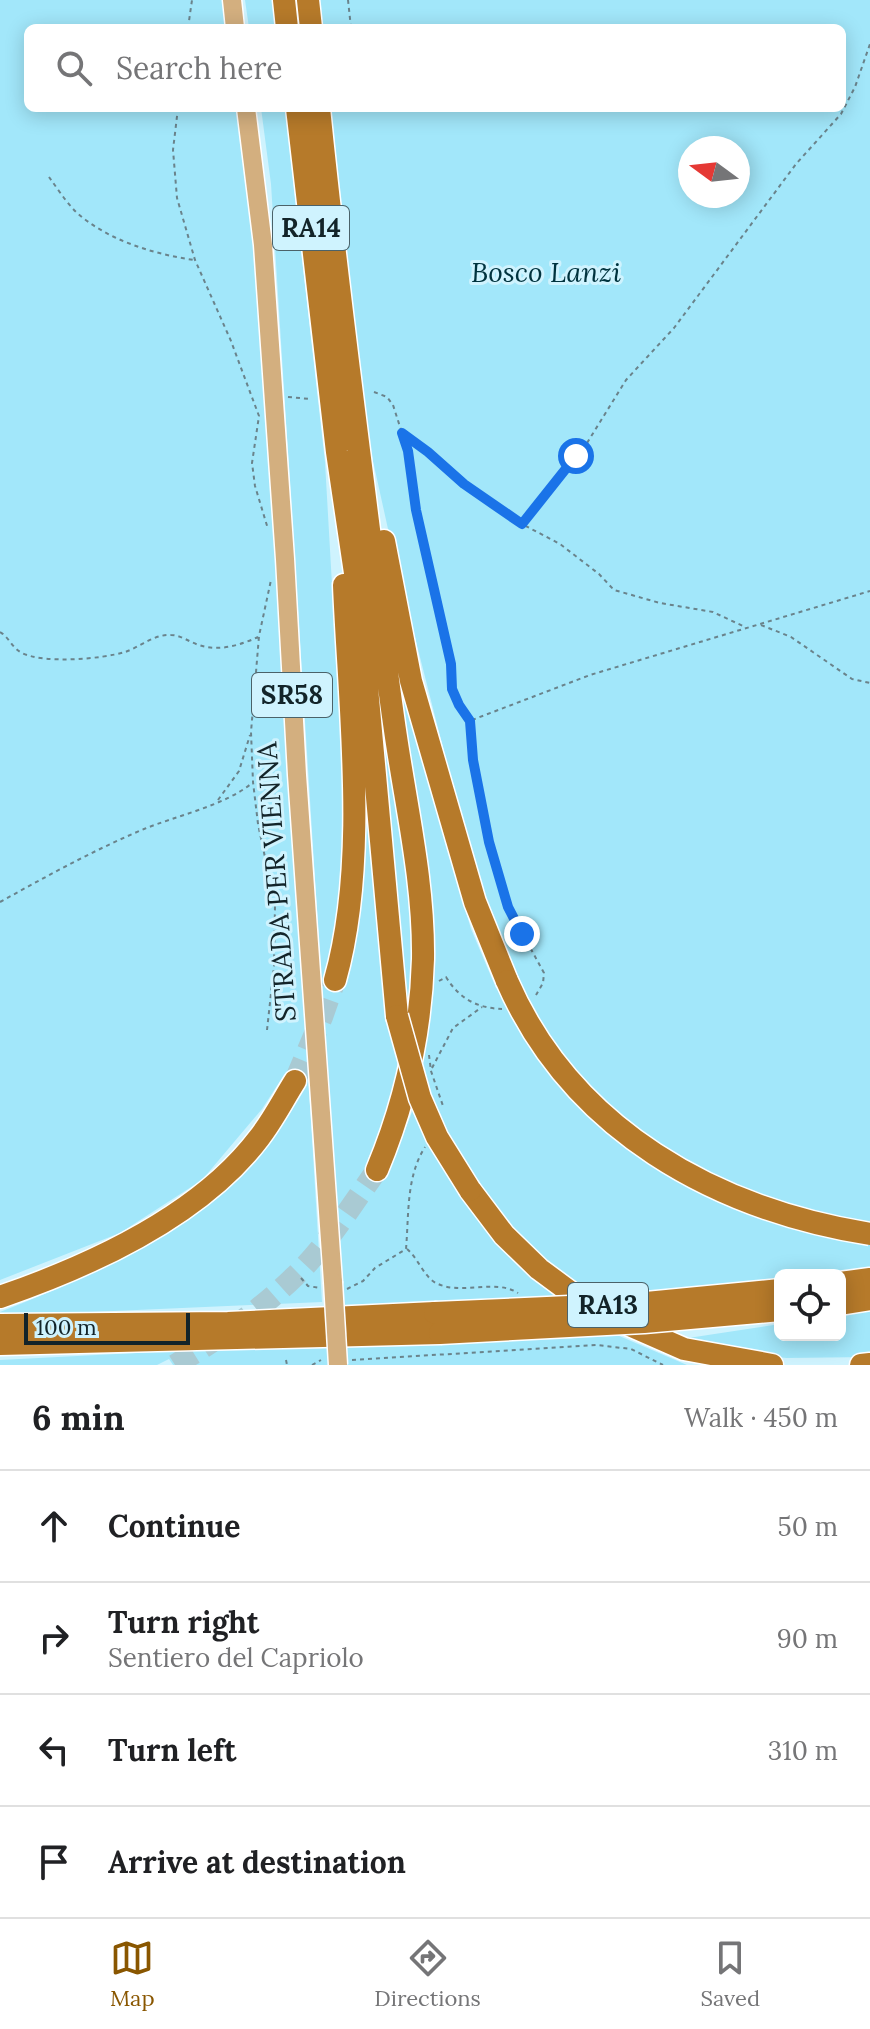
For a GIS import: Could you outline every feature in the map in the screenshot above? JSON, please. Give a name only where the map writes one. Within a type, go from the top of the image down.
[{"type":"highway","points":[[284,0],[287,24]]},
{"type":"highway","name":"RA14","points":[[298,112],[345,426]]},
{"type":"highway","name":"RA14","points":[[319,112],[335,261],[345,426]]},
{"type":"highway","points":[[335,980],[345,944],[350,903],[353,814],[337,452],[345,426]]},
{"type":"highway","points":[[345,426],[367,452],[411,681],[475,902],[522,1014],[558,1067],[579,1091],[632,1139],[698,1180],[761,1208],[795,1219],[870,1234]]},
{"type":"highway","points":[[345,426],[415,852],[422,921],[423,959],[408,1078],[377,1170]]},
{"type":"highway","points":[[337,452],[359,600],[397,1016],[420,1098],[437,1137],[470,1190],[504,1235],[539,1269],[593,1309],[684,1349],[772,1365]]},
{"type":"highway","points":[[0,1297],[69,1269],[179,1212],[208,1189],[258,1140],[295,1081]]},
{"type":"highway","points":[[846,1282],[870,1279]]},
{"type":"highway","name":"RA13","points":[[0,1344],[438,1323],[774,1291]]},
{"type":"highway","points":[[846,1303],[870,1299]]},
{"type":"highway","name":"RA13","points":[[0,1325],[644,1322],[774,1311]]},
{"type":"highway","points":[[861,1365],[870,1364]]},
{"type":"main road","points":[[232,0],[235,24]]},
{"type":"main road","name":"STRADA PER VIENNA","points":[[246,112],[263,245],[336,1362]]},
{"type":"path","points":[[189,24],[192,0]]},
{"type":"path","points":[[348,0],[351,24]]},
{"type":"path","points":[[846,104],[870,44]]},
{"type":"path","points":[[178,112],[173,166],[177,198],[195,260],[231,341],[259,416],[252,463],[269,538]]},
{"type":"path","points":[[522,524],[587,443],[626,380],[674,328],[796,164],[842,112]]},
{"type":"path","points":[[49,177],[75,211],[108,236],[172,257],[195,260]]},
{"type":"path","points":[[374,392],[387,397],[393,405],[408,451],[416,510],[451,664],[452,689],[470,721],[473,760],[489,842],[508,907],[544,973],[543,983],[536,995]]},
{"type":"path","points":[[273,395],[311,399]]},
{"type":"path","points":[[402,433],[464,484],[522,524],[560,544],[599,574],[614,590],[660,603],[713,612],[745,627]]},
{"type":"path","points":[[267,1030],[274,966],[275,905],[253,782],[251,732],[259,636],[271,574]]},
{"type":"path","points":[[470,721],[590,675],[870,591]]},
{"type":"path","points":[[759,624],[791,637],[852,679],[870,683]]},
{"type":"path","points":[[0,632],[19,652],[31,656],[78,659],[126,651],[165,635],[174,634],[199,646],[210,647],[231,647],[259,636]]},
{"type":"path","points":[[217,801],[239,771],[251,732]]},
{"type":"path","points":[[0,902],[101,848],[245,789],[253,782]]},
{"type":"path","points":[[437,993],[439,979],[446,977],[461,996],[483,1006],[507,1010]]},
{"type":"path","points":[[431,1071],[453,1028],[483,1006]]},
{"type":"path","points":[[429,1053],[443,1114]]},
{"type":"path","points":[[406,1249],[415,1166],[430,1140]]},
{"type":"path","points":[[301,1278],[308,1286],[350,1289],[375,1268],[406,1249]]},
{"type":"path","points":[[406,1249],[439,1284],[454,1288],[507,1288],[519,1294]]},
{"type":"path","points":[[312,1365],[370,1363],[388,1357],[597,1345],[631,1349],[663,1365]]},
{"type":"path","points":[[286,1360],[287,1365]]},
{"type":"green space","points":[[0,0],[226,0],[229,24],[24,24],[24,112],[241,112],[250,180],[263,334],[322,1302],[0,1316],[0,1312],[134,1252],[215,1199],[250,1166],[280,1128],[304,1085],[284,1075],[262,1109],[202,1180],[120,1233],[0,1280]]},
{"type":"green space","points":[[245,0],[273,0],[276,24],[248,24]]},
{"type":"green space","name":"Bosco Lanzi","points":[[319,0],[870,0],[870,1267],[846,1271],[774,1269],[774,1283],[585,1299],[463,1195],[507,1252],[546,1288],[563,1299],[342,1305],[271,184],[262,112],[285,112],[325,462],[342,760],[342,860],[337,929],[358,915],[343,428],[347,427],[411,903],[410,1012],[402,1067],[385,1124],[368,1159],[377,1170],[388,1174],[412,1112],[428,1027],[435,941],[423,828],[382,580],[450,857],[471,929],[496,988],[514,977],[490,923],[469,850],[371,452],[331,112],[846,112],[846,24],[322,24]]},
{"type":"green space","points":[[870,1310],[870,1357],[786,1358],[721,1350],[675,1340],[774,1325],[774,1341],[846,1341],[846,1314]]},
{"type":"green space","points":[[617,1335],[687,1365],[348,1365],[346,1342]]},
{"type":"green space","points":[[327,1343],[329,1365],[173,1365],[169,1359],[157,1365],[0,1365],[0,1360]]},
{"type":"tunnel","points":[[295,1081],[335,980]]},
{"type":"tunnel","points":[[175,1365],[237,1324],[294,1277],[327,1239],[377,1170]]},
{"type":"route","points":[[522,934],[508,907],[489,842],[473,760],[470,721],[452,689],[451,664],[402,433],[464,484],[522,524],[576,456]]}]
